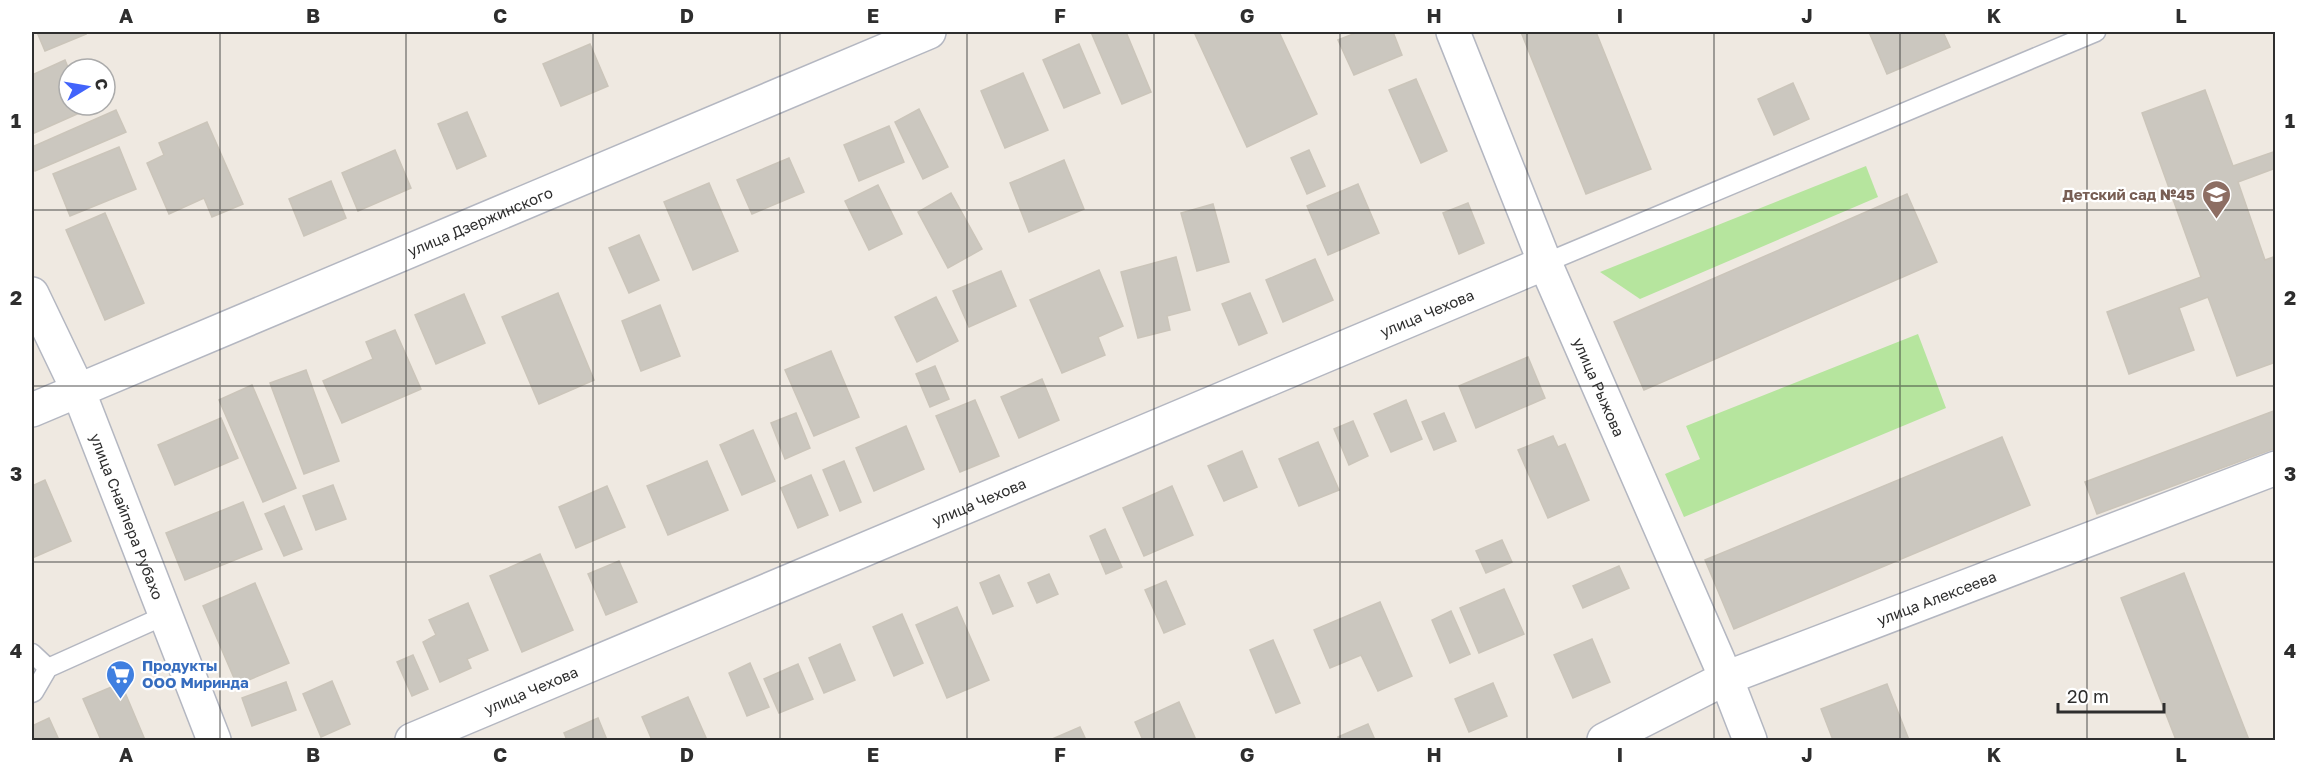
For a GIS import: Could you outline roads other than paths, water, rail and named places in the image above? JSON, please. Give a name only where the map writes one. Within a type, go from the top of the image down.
[{"type":"street","name":"улица Дзержинского","points":[[32,410],[929,32]]},
{"type":"street","name":"улица Рыжова","points":[[1453,32],[1545,262],[1726,678],[1750,741]]},
{"type":"street","name":"улица Чехова","points":[[412,741],[1545,262]]},
{"type":"street","name":"улица Снайпера Рубахо","points":[[32,294],[78,390],[214,741]]},
{"type":"street","name":"улица Алексеева","points":[[1604,741],[1726,678],[2276,468]]},
{"type":"lane","points":[[1545,262],[2096,32]]},
{"type":"lane","points":[[32,693],[48,668],[166,615]]},
{"type":"lane","points":[[32,653],[48,668]]},
{"type":"place","name":"Детский сад №45","points":[[2216,220]]},
{"type":"place","name":"Продукты ООО Миринда","points":[[121,700]]}]
